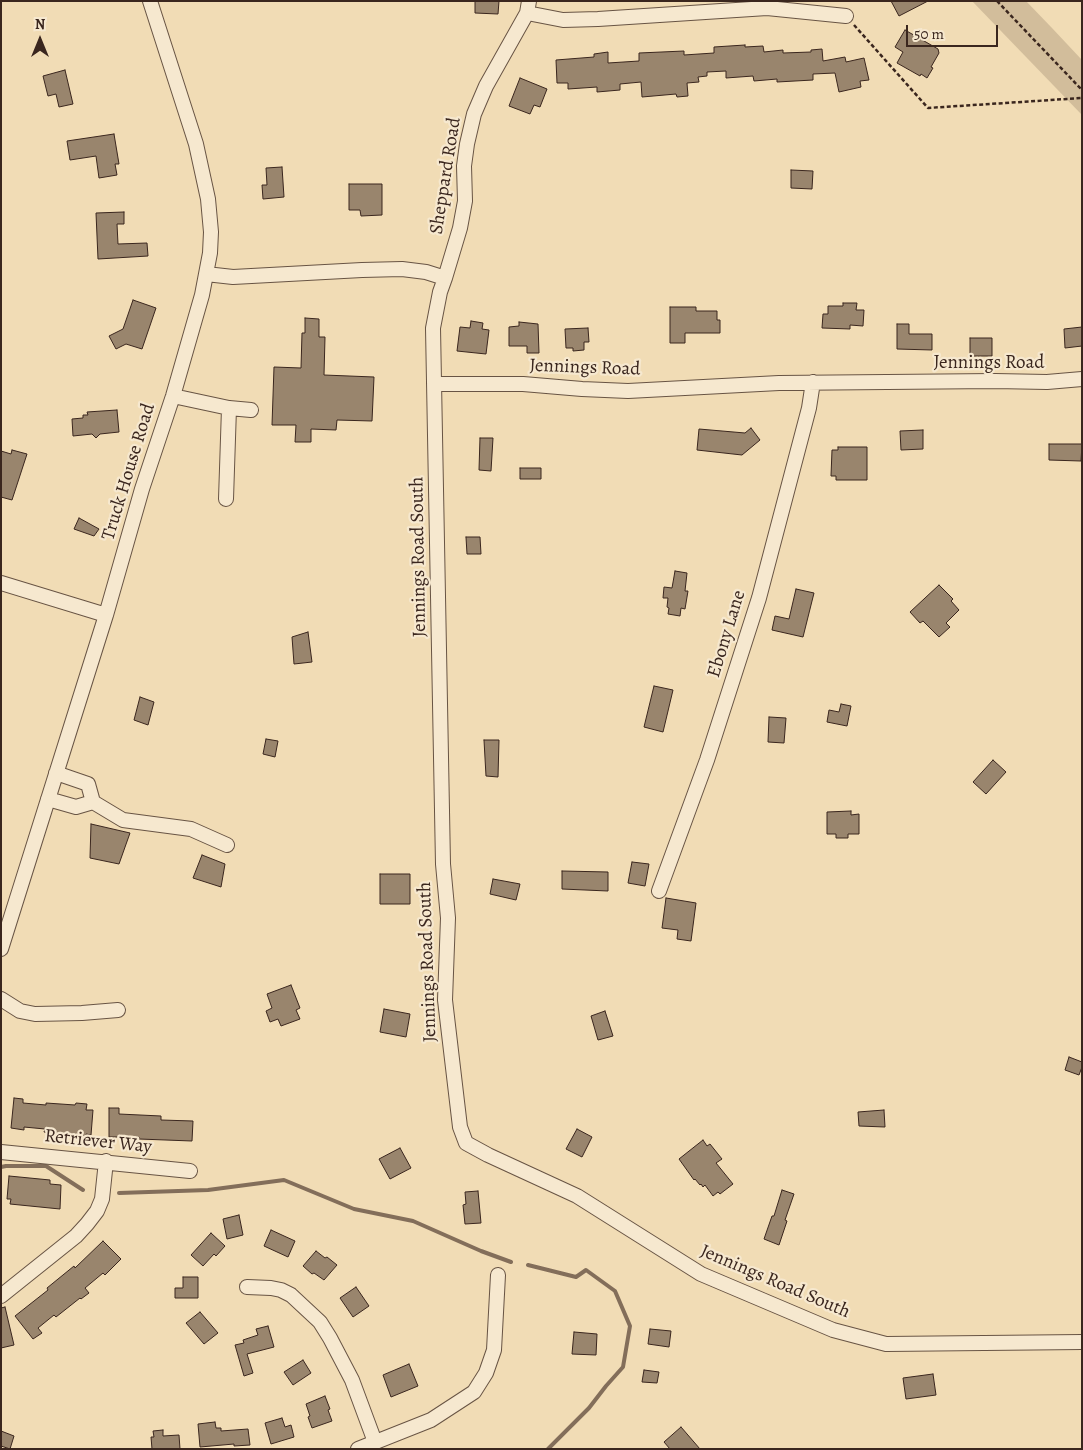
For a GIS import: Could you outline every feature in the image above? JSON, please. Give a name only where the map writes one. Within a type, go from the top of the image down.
[{"type":"street","name":"Truck House Road","points":[[1,949],[106,615],[142,489],[173,396],[202,295],[210,253],[211,232],[208,199],[196,144],[150,1]]},
{"type":"street","points":[[528,7],[563,20],[767,8],[846,16]]},
{"type":"street","name":"Sheppard Road","points":[[445,278],[460,228],[464,201],[465,158],[474,114],[486,86],[528,7]]},
{"type":"street","points":[[206,274],[233,277],[402,269],[426,272],[445,278],[440,292],[433,328],[434,384]]},
{"type":"street","name":"Jennings Road","points":[[434,384],[524,384],[628,391],[813,382],[1047,382],[1082,379]]},
{"type":"street","name":"Ebony Lane","points":[[659,891],[707,760],[759,598],[809,408],[813,382]]},
{"type":"street","name":"Jennings Road South","points":[[434,384],[443,854],[448,918],[445,1000],[460,1127],[466,1143],[576,1196],[702,1274],[833,1330],[886,1344],[1082,1342]]},
{"type":"street","points":[[173,396],[228,408],[251,410]]},
{"type":"street","points":[[226,499],[228,408]]},
{"type":"street","points":[[1,582],[106,615]]},
{"type":"street","points":[[56,772],[88,784],[93,802],[123,820],[191,829],[227,845]]},
{"type":"street","points":[[48,798],[76,807],[93,802]]},
{"type":"street","points":[[1,999],[20,1010],[35,1014],[118,1010]]},
{"type":"street","name":"Retriever Way","points":[[1,1152],[190,1171]]},
{"type":"street","points":[[1,1296],[76,1236],[88,1224],[97,1211],[102,1199],[106,1162]]},
{"type":"street","points":[[358,1449],[431,1420],[474,1392],[486,1373],[494,1350],[498,1275]]},
{"type":"street","points":[[247,1287],[281,1290],[291,1295],[320,1322],[352,1380],[374,1442]]},
{"type":"path","points":[[997,1],[1082,90]]},
{"type":"path","points":[[846,16],[928,108],[1082,98]]},
{"type":"shaded area","points":[[972,1],[1026,1],[1082,60],[1082,115]]},
{"type":"building","points":[[475,1],[499,1],[498,14],[475,13]]},
{"type":"building","points":[[891,1],[928,1],[899,16]]},
{"type":"building","points":[[905,30],[938,49],[939,53],[927,78],[897,63],[903,52],[895,47]]},
{"type":"building","points":[[745,45],[745,47],[763,46],[764,52],[783,50],[783,53],[811,52],[811,50],[822,49],[823,61],[845,57],[846,62],[864,58],[869,80],[860,81],[861,87],[839,92],[835,73],[813,74],[813,80],[777,82],[777,79],[754,81],[753,76],[726,78],[726,71],[707,72],[707,76],[698,77],[699,82],[687,83],[688,96],[677,97],[676,94],[642,97],[641,82],[620,84],[620,90],[597,92],[597,87],[568,89],[568,83],[557,83],[556,60],[594,57],[594,54],[608,52],[608,63],[639,61],[639,53],[684,51],[684,55],[714,53],[714,47]]},
{"type":"building","points":[[65,70],[73,104],[59,107],[56,94],[48,96],[43,76]]},
{"type":"building","points":[[520,78],[547,89],[540,107],[534,105],[530,114],[509,106]]},
{"type":"building","points":[[114,134],[119,164],[115,164],[117,175],[99,178],[96,156],[70,160],[67,141]]},
{"type":"building","points":[[282,167],[284,197],[263,199],[262,185],[267,185],[266,168]]},
{"type":"building","points":[[791,170],[813,171],[812,189],[791,188]]},
{"type":"building","points":[[349,184],[382,184],[382,215],[361,216],[360,210],[349,210]]},
{"type":"building","points":[[124,212],[124,224],[117,224],[118,244],[147,243],[148,256],[98,259],[96,213]]},
{"type":"building","points":[[133,300],[156,308],[142,349],[126,344],[116,349],[109,336],[123,329]]},
{"type":"building","points":[[843,303],[857,303],[856,310],[864,310],[863,326],[850,325],[850,329],[822,328],[823,314],[828,314],[828,306],[843,306]]},
{"type":"building","points":[[670,307],[696,307],[696,311],[717,311],[717,320],[720,320],[720,333],[685,333],[685,343],[670,343]]},
{"type":"building","points":[[305,318],[319,319],[319,337],[325,337],[324,375],[374,377],[372,421],[337,420],[336,430],[311,429],[311,442],[295,442],[296,425],[272,425],[274,367],[301,368],[302,333],[305,333]]},
{"type":"building","points":[[471,321],[483,323],[482,329],[489,330],[486,354],[457,351],[460,327],[470,328]]},
{"type":"building","points":[[519,322],[538,324],[539,353],[527,353],[527,346],[509,346],[509,327],[519,326]]},
{"type":"building","points":[[897,324],[909,324],[909,334],[932,334],[932,350],[897,349]]},
{"type":"building","points":[[1082,327],[1082,346],[1065,348],[1064,329]]},
{"type":"building","points":[[588,328],[589,342],[584,342],[584,350],[573,351],[573,348],[566,348],[565,329]]},
{"type":"building","points":[[970,338],[992,338],[992,356],[970,356]]},
{"type":"building","points":[[117,410],[119,432],[100,434],[96,438],[92,434],[73,436],[72,419],[83,418],[83,415],[88,415],[87,412]]},
{"type":"building","points":[[751,428],[760,440],[742,455],[697,450],[699,429],[745,433]]},
{"type":"building","points":[[923,430],[923,449],[901,450],[900,431]]},
{"type":"building","points":[[480,438],[493,438],[491,471],[479,470]]},
{"type":"building","points":[[1049,444],[1082,444],[1081,461],[1049,460]]},
{"type":"building","points":[[838,447],[867,447],[867,480],[836,480],[836,476],[831,476],[832,450],[838,450]]},
{"type":"building","points":[[12,450],[27,454],[12,500],[1,497],[1,451],[11,454]]},
{"type":"building","points":[[520,468],[541,468],[541,479],[520,479]]},
{"type":"building","points":[[79,518],[99,529],[94,536],[74,529]]},
{"type":"building","points":[[466,537],[480,537],[481,554],[467,554]]},
{"type":"building","points":[[675,571],[687,573],[685,591],[688,591],[685,609],[681,608],[680,616],[668,614],[668,598],[663,598],[664,587],[672,588]]},
{"type":"building","points":[[939,585],[953,599],[951,601],[959,610],[946,623],[950,627],[939,637],[923,621],[920,623],[910,612]]},
{"type":"building","points":[[796,589],[814,593],[803,637],[772,630],[775,616],[789,619]]},
{"type":"building","points":[[308,632],[312,662],[294,664],[292,637]]},
{"type":"building","points":[[654,686],[673,690],[663,732],[644,727]]},
{"type":"building","points":[[140,697],[154,702],[148,725],[134,720]]},
{"type":"building","points":[[841,704],[851,706],[847,726],[827,722],[829,710],[839,712]]},
{"type":"building","points":[[769,717],[786,718],[784,743],[768,742]]},
{"type":"building","points":[[266,739],[278,741],[275,757],[263,754]]},
{"type":"building","points":[[484,740],[499,740],[498,777],[486,776]]},
{"type":"building","points":[[993,760],[1006,772],[986,794],[973,782]]},
{"type":"building","points":[[851,811],[851,815],[859,814],[859,834],[848,834],[848,838],[836,838],[836,834],[827,834],[827,812]]},
{"type":"building","points":[[91,824],[130,833],[119,864],[90,858]]},
{"type":"building","points":[[202,855],[225,864],[221,887],[193,878]]},
{"type":"building","points":[[632,862],[649,864],[645,886],[628,883]]},
{"type":"building","points":[[562,871],[608,872],[608,891],[562,889]]},
{"type":"building","points":[[380,874],[410,874],[410,904],[380,904]]},
{"type":"building","points":[[493,879],[520,884],[516,900],[490,894]]},
{"type":"building","points":[[666,898],[696,903],[691,941],[677,939],[678,930],[662,928]]},
{"type":"building","points":[[291,985],[300,1008],[296,1010],[300,1019],[281,1026],[278,1019],[270,1022],[266,1011],[272,1008],[267,994]]},
{"type":"building","points":[[384,1009],[410,1014],[406,1037],[380,1032]]},
{"type":"building","points":[[605,1011],[613,1036],[598,1040],[591,1016]]},
{"type":"building","points":[[1069,1057],[1082,1062],[1079,1075],[1065,1070]]},
{"type":"building","points":[[14,1098],[23,1099],[23,1103],[46,1105],[46,1103],[87,1104],[86,1110],[93,1110],[91,1135],[44,1132],[45,1129],[24,1127],[24,1130],[11,1128]]},
{"type":"building","points":[[109,1108],[119,1108],[119,1114],[161,1116],[161,1120],[193,1121],[192,1141],[109,1137]]},
{"type":"building","points":[[884,1110],[885,1127],[859,1126],[858,1112]]},
{"type":"building","points":[[577,1129],[592,1137],[582,1157],[566,1149]]},
{"type":"building","points":[[703,1140],[707,1146],[710,1144],[722,1159],[716,1163],[733,1184],[720,1194],[718,1192],[713,1196],[705,1185],[703,1187],[694,1180],[679,1159]]},
{"type":"building","points":[[400,1148],[411,1168],[390,1179],[379,1159]]},
{"type":"building","points":[[9,1176],[50,1180],[50,1184],[61,1185],[60,1209],[10,1204],[11,1199],[7,1199]]},
{"type":"building","points":[[782,1190],[794,1194],[779,1245],[764,1239]]},
{"type":"building","points":[[478,1191],[481,1223],[465,1224],[463,1205],[466,1204],[465,1192]]},
{"type":"building","points":[[239,1215],[243,1235],[227,1239],[223,1219]]},
{"type":"building","points":[[271,1230],[295,1241],[288,1257],[264,1246]]},
{"type":"building","points":[[211,1233],[225,1246],[203,1266],[191,1255]]},
{"type":"building","points":[[103,1241],[121,1259],[105,1275],[103,1273],[85,1288],[89,1293],[56,1317],[54,1315],[38,1328],[42,1333],[33,1339],[15,1316],[74,1266],[75,1268]]},
{"type":"building","points":[[316,1251],[337,1265],[324,1280],[314,1273],[312,1274],[303,1266]]},
{"type":"building","points":[[183,1277],[198,1277],[198,1298],[175,1298],[175,1288],[183,1288]]},
{"type":"building","points":[[356,1287],[369,1306],[353,1317],[340,1298]]},
{"type":"building","points":[[5,1307],[14,1345],[1,1348],[1,1308]]},
{"type":"building","points":[[200,1312],[218,1333],[204,1344],[186,1323]]},
{"type":"building","points":[[268,1326],[274,1347],[247,1354],[253,1373],[244,1376],[235,1345],[244,1343],[243,1340],[258,1335],[256,1329]]},
{"type":"building","points":[[650,1329],[671,1331],[669,1347],[648,1344]]},
{"type":"building","points":[[574,1332],[597,1334],[596,1355],[572,1354]]},
{"type":"building","points":[[303,1360],[311,1373],[293,1385],[284,1372]]},
{"type":"building","points":[[409,1364],[418,1386],[391,1397],[383,1375]]},
{"type":"building","points":[[644,1370],[659,1372],[657,1383],[642,1382]]},
{"type":"building","points":[[933,1374],[936,1395],[906,1399],[903,1378]]},
{"type":"building","points":[[325,1396],[332,1421],[312,1428],[306,1404]]},
{"type":"building","points":[[282,1418],[285,1427],[291,1425],[294,1437],[271,1444],[265,1423]]},
{"type":"building","points":[[215,1422],[216,1428],[221,1428],[221,1431],[248,1429],[250,1445],[234,1446],[234,1444],[200,1447],[198,1424]]},
{"type":"building","points":[[681,1427],[700,1449],[670,1449],[664,1442]]},
{"type":"building","points":[[163,1430],[163,1436],[179,1435],[180,1449],[152,1449],[151,1437],[154,1437],[153,1431]]},
{"type":"building","points":[[1,1431],[14,1436],[10,1449],[1,1446]]},
{"type":"waterway","points":[[1,1167],[46,1166],[83,1190]]},
{"type":"waterway","points":[[119,1193],[208,1190],[284,1180],[354,1209],[413,1221],[511,1262]]},
{"type":"waterway","points":[[528,1265],[576,1277],[586,1270],[615,1291],[630,1326],[623,1367],[589,1408],[548,1449]]}]
